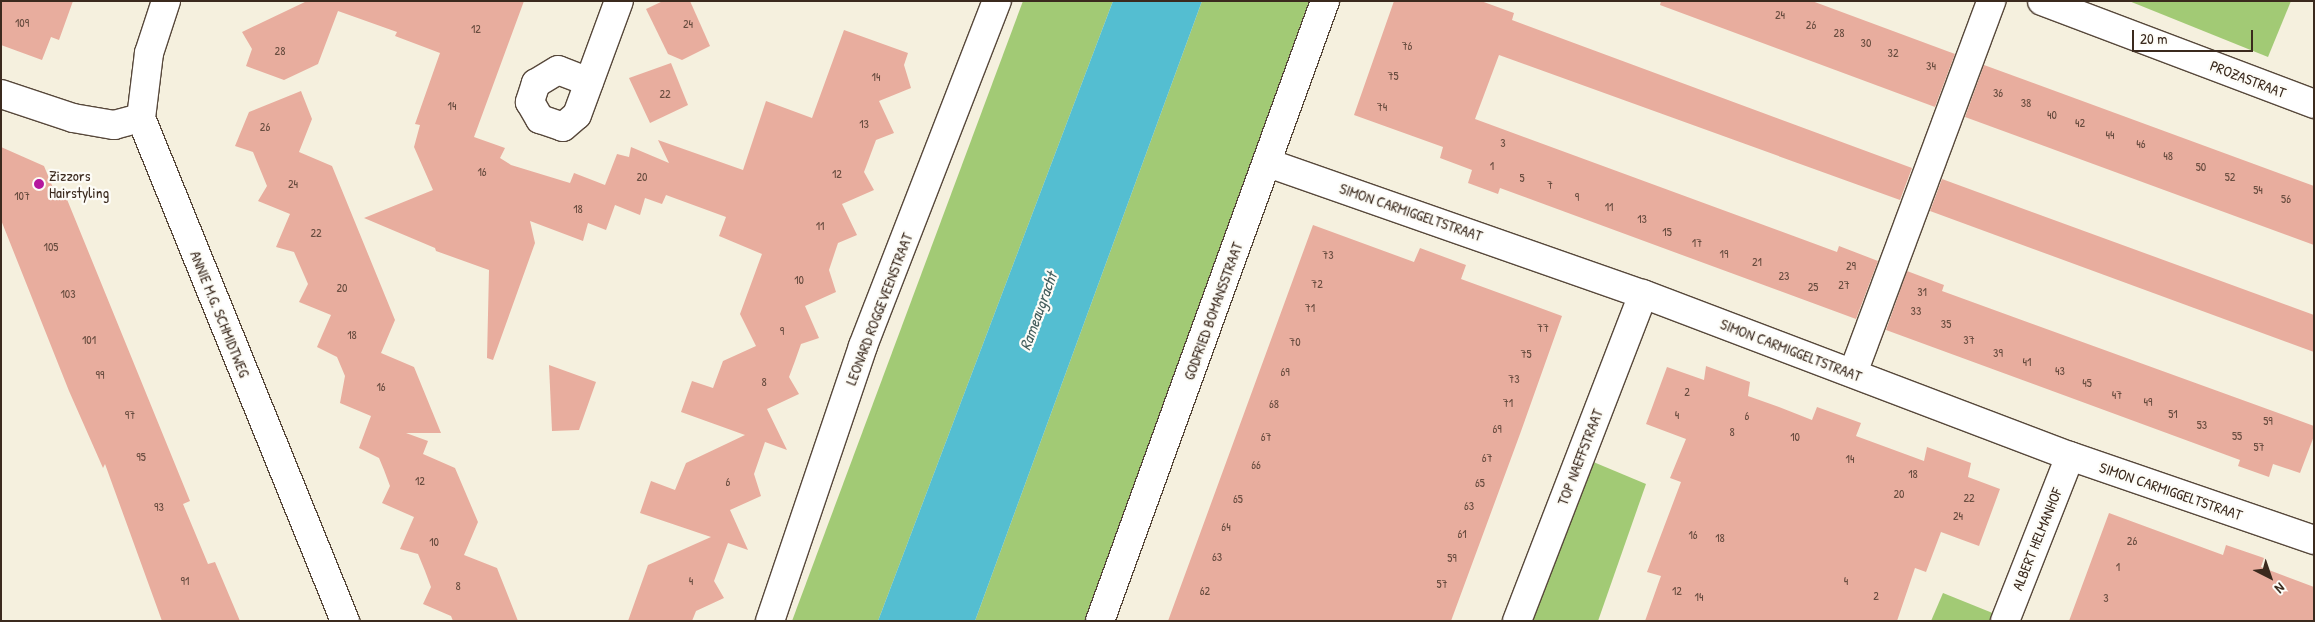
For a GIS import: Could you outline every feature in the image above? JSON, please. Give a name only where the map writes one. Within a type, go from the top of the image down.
[{"type":"street","name":"ANNIE M.G. SCHMIDTWEG","points":[[166,1],[149,53],[141,118],[345,621]]},
{"type":"street","points":[[589,82],[619,1]]},
{"type":"street","name":"LEONARD ROGGEVEENSTRAAT","points":[[770,621],[863,346],[997,1]]},
{"type":"street","name":"GODFRIED BOMANSSTRAAT","points":[[1100,621],[1325,1]]},
{"type":"street","points":[[1853,373],[1991,1]]},
{"type":"street","name":"PROZASTRAAT","points":[[2042,1],[2314,104]]},
{"type":"street","points":[[1,94],[73,118],[114,125],[141,118]]},
{"type":"street","name":"SIMON CARMIGGELTSTRAAT","points":[[1268,162],[1643,294],[2070,456],[2314,540]]},
{"type":"street","name":"TOP NAEFFSTRAAT","points":[[1517,621],[1643,294]]},
{"type":"street","name":"ALBERT HELMANHOF","points":[[2005,621],[2070,456]]},
{"type":"green space","points":[[1023,1],[1113,1],[878,621],[792,621]]},
{"type":"green space","points":[[1202,1],[1309,1],[1085,621],[975,621]]},
{"type":"green space","points":[[2129,1],[2291,1],[2268,57]]},
{"type":"green space","points":[[1591,461],[1646,484],[1598,621],[1530,621]]},
{"type":"green space","points":[[1943,593],[2000,616],[1998,621],[1931,621]]},
{"type":"water","name":"Rameaugracht","points":[[1113,1],[1202,1],[975,621],[878,621]]},
{"type":"building","points":[[1,1],[73,1],[59,40],[51,37],[42,60],[1,45]]},
{"type":"building","points":[[307,1],[524,1],[474,137],[505,148],[500,158],[511,165],[570,183],[574,173],[605,185],[617,154],[629,157],[631,147],[669,163],[658,140],[743,170],[766,101],[812,118],[844,30],[908,53],[904,65],[911,88],[879,101],[894,133],[876,140],[864,172],[874,190],[842,204],[857,235],[838,243],[829,270],[836,292],[805,306],[819,338],[801,344],[789,377],[799,394],[767,409],[787,450],[765,442],[754,474],[761,496],[730,510],[748,550],[728,543],[714,581],[724,598],[696,611],[692,621],[628,621],[648,565],[711,537],[640,513],[651,481],[675,490],[686,463],[745,435],[681,412],[692,381],[713,388],[723,361],[756,346],[740,314],[762,254],[719,236],[726,217],[666,195],[662,204],[645,198],[640,215],[615,205],[606,230],[588,223],[583,241],[530,221],[535,243],[493,360],[487,358],[489,270],[436,251],[435,248],[364,218],[433,190],[414,147],[420,125],[415,124],[440,53],[395,36],[397,32],[338,11],[318,64],[284,80],[246,66],[252,49],[242,32]]},
{"type":"building","points":[[663,1],[690,1],[710,46],[682,60],[668,54],[646,9]]},
{"type":"building","points":[[1394,1],[1481,1],[1514,13],[1512,20],[1912,168],[1900,200],[1499,55],[1475,119],[1837,252],[1839,246],[1878,261],[1856,319],[1500,188],[1498,194],[1468,183],[1472,170],[1440,158],[1443,147],[1354,115]]},
{"type":"building","points":[[1661,1],[1812,1],[1955,54],[1935,107],[1660,5]]},
{"type":"building","points":[[671,63],[688,105],[650,123],[629,78]]},
{"type":"building","points":[[1984,65],[2314,186],[2314,245],[1965,117]]},
{"type":"building","points":[[301,91],[312,119],[299,152],[332,166],[395,320],[381,353],[414,367],[441,433],[406,433],[428,441],[423,454],[455,468],[478,522],[464,555],[497,568],[518,621],[453,621],[451,616],[423,604],[431,587],[418,554],[400,549],[414,517],[382,503],[390,486],[379,458],[359,448],[371,416],[340,403],[345,376],[337,357],[317,347],[331,315],[299,302],[308,284],[294,252],[276,247],[290,214],[258,201],[267,186],[253,152],[235,146],[249,112]]},
{"type":"building","points":[[1,147],[44,166],[56,195],[64,192],[190,501],[183,504],[208,564],[215,562],[240,621],[162,621],[105,464],[103,468],[69,391],[1,220]]},
{"type":"building","points":[[1942,179],[2314,315],[2314,352],[1930,211]]},
{"type":"building","points":[[1313,225],[1414,262],[1420,248],[1466,265],[1461,279],[1562,316],[1520,434],[1451,621],[1168,621]]},
{"type":"building","points":[[1907,271],[1944,285],[1942,291],[2314,426],[2314,436],[2300,473],[2273,464],[2269,477],[2238,466],[2240,460],[1886,330]]},
{"type":"building","points":[[549,365],[596,382],[579,430],[552,431]]},
{"type":"building","points":[[1706,366],[1750,382],[1748,396],[1812,420],[1817,407],[1861,423],[1856,436],[1924,461],[1927,447],[1971,463],[1968,477],[2000,489],[1979,546],[1941,532],[1926,572],[1915,568],[1897,621],[1645,621],[1661,576],[1647,572],[1681,482],[1670,478],[1686,439],[1646,424],[1667,367],[1704,380]]},
{"type":"building","points":[[2109,513],[2223,555],[2226,545],[2264,558],[2261,567],[2314,587],[2314,621],[2069,621]]},
{"type":"place","name":"Zizzors Hairstyling","points":[[39,184]]}]
